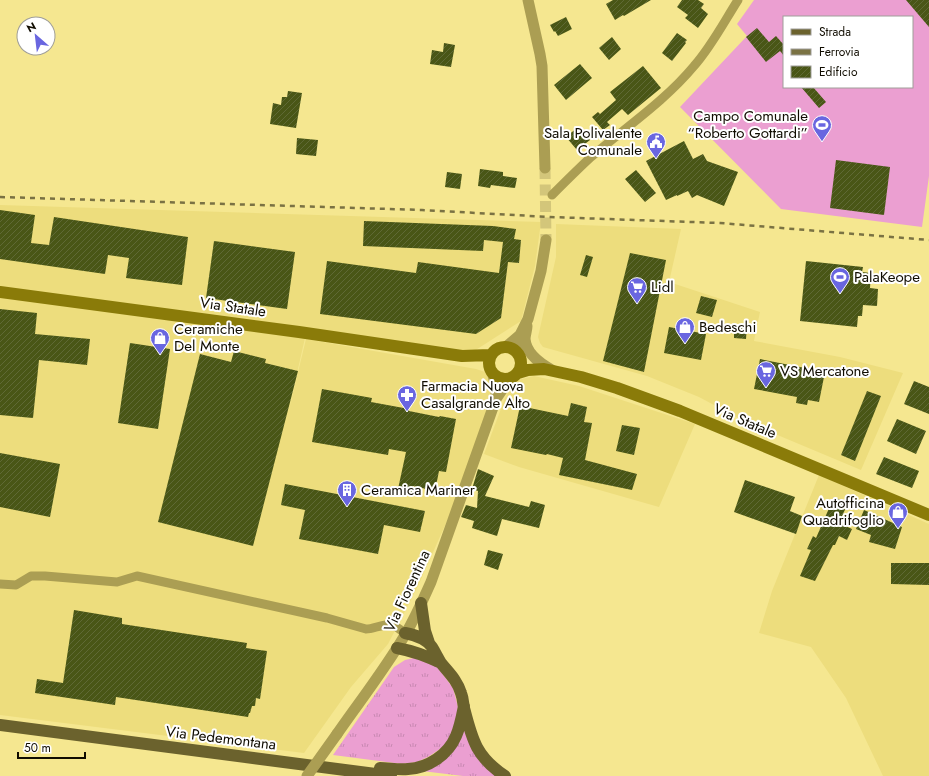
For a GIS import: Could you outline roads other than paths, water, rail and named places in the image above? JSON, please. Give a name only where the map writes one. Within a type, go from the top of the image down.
[{"type":"main road","name":"Via Statale","points":[[0,292],[299,332],[462,356],[490,355],[497,348],[506,347],[515,350],[519,356],[548,370]]},
{"type":"main road","points":[[490,355],[488,363],[491,371]]},
{"type":"main road","name":"Via Statale","points":[[462,356],[491,371],[501,379],[539,368],[606,384],[655,401],[929,515]]},
{"type":"main road","points":[[514,376],[521,365],[519,356]]},
{"type":"main road","points":[[421,603],[425,632],[429,643],[458,685],[462,694],[470,731],[477,748],[484,759],[505,776]]},
{"type":"main road","points":[[406,634],[413,635],[429,643]]},
{"type":"main road","points":[[397,648],[427,656],[442,663]]},
{"type":"main road","points":[[270,761],[402,769],[423,766],[438,759],[449,748],[459,727],[464,706]]},
{"type":"main road","name":"Via Pedemontana","points":[[0,726],[391,776]]},
{"type":"main road","points":[[270,761],[344,776]]},
{"type":"street","points":[[528,0],[542,66],[545,168]]},
{"type":"street","points":[[552,195],[591,157],[669,92],[694,67],[708,48],[738,0]]},
{"type":"street","points":[[519,356],[525,338],[528,319],[541,271],[546,240]]},
{"type":"street","points":[[506,347],[520,335],[528,319]]},
{"type":"street","points":[[525,338],[535,359],[548,370]]},
{"type":"street","name":"Via Fiorentina","points":[[491,371],[496,388],[496,399]]},
{"type":"street","name":"Via Fiorentina","points":[[307,776],[406,634],[431,582],[496,399],[514,376]]},
{"type":"street","points":[[0,584],[16,585],[31,576],[118,582],[137,576],[327,618],[366,629],[394,626],[406,634]]},
{"type":"tunnel","points":[[545,168],[546,240]]},
{"type":"railway","points":[[0,197],[422,210],[550,217],[720,223],[929,240]]},
{"type":"place","name":"Campo Comunale “Roberto Gottardi”","points":[[822,142]]},
{"type":"place","name":"Sala Polivalente Comunale","points":[[656,159]]},
{"type":"place","name":"PalaKeope","points":[[840,294]]},
{"type":"place","name":"Lidl","points":[[637,304]]},
{"type":"place","name":"Bedeschi","points":[[685,344]]},
{"type":"place","name":"Ceramiche Del Monte","points":[[160,355]]},
{"type":"place","name":"VS Mercatone","points":[[766,388]]},
{"type":"place","name":"Farmacia Nuova Casalgrande Alto","points":[[407,412]]},
{"type":"place","name":"Ceramica Mariner","points":[[347,507]]},
{"type":"place","name":"Autofficina Quadrifoglio","points":[[898,529]]}]
